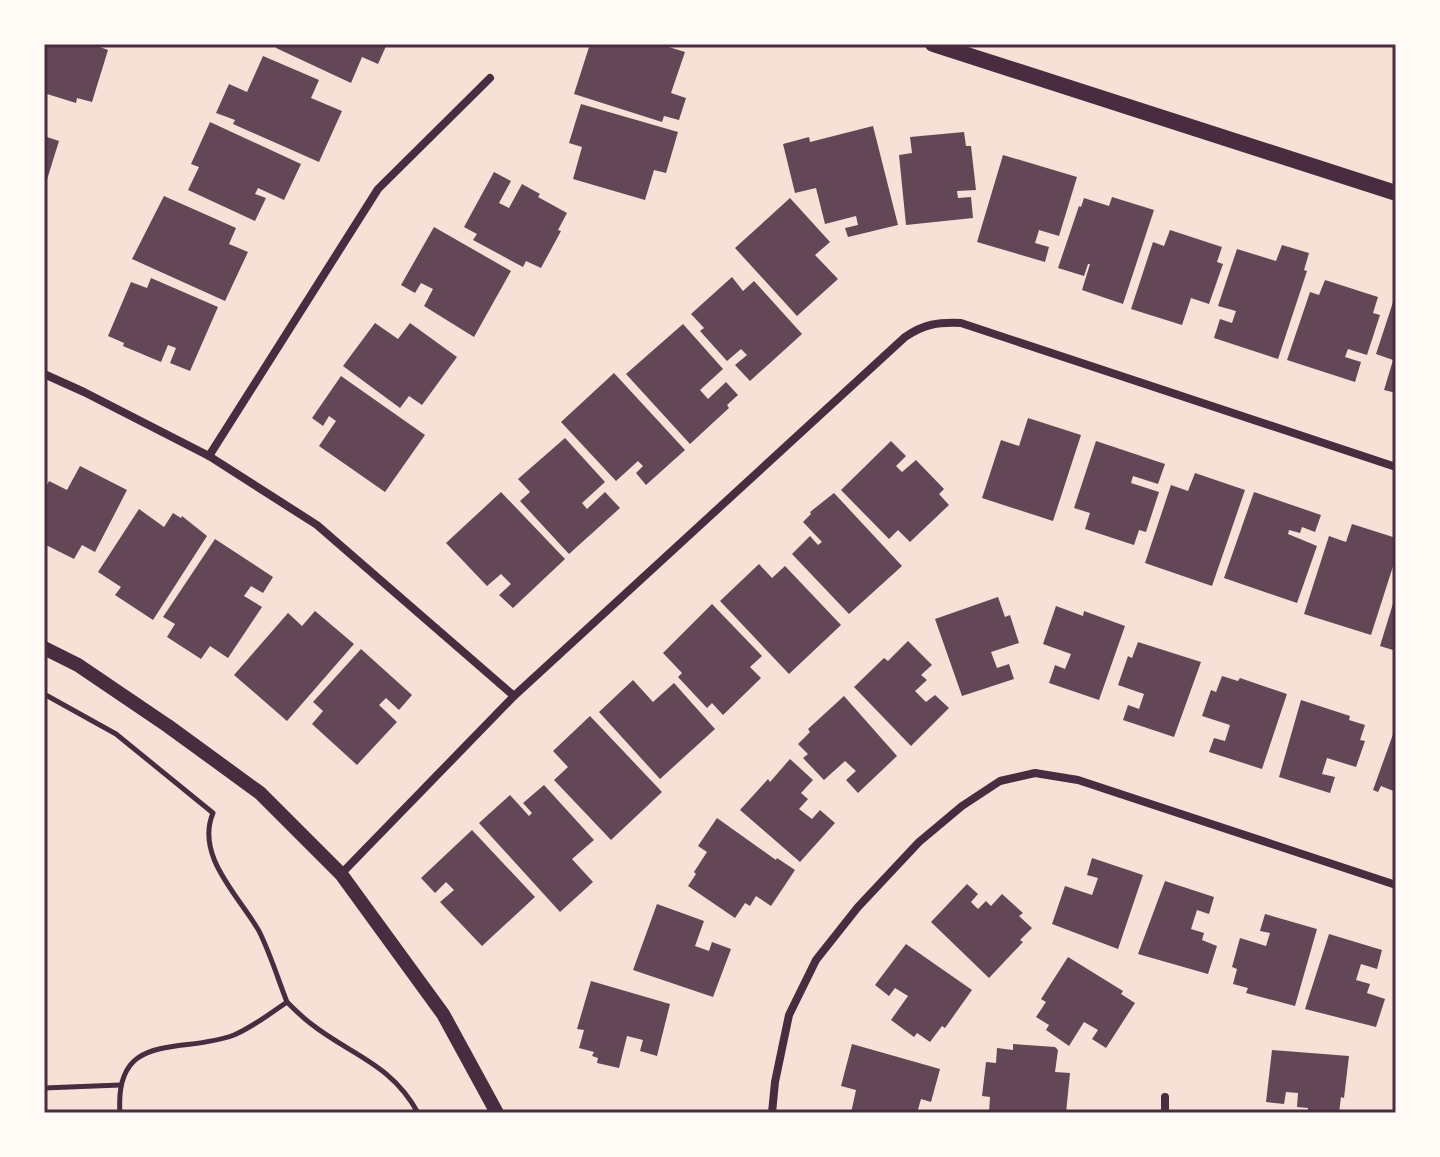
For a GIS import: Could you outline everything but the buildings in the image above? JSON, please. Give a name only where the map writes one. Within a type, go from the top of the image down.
[{"type":"main road","points":[[933,44],[1396,193]]},
{"type":"street","points":[[209,456],[378,189],[490,78]]},
{"type":"street","points":[[341,874],[514,696],[905,337],[923,325],[961,323],[1396,467]]},
{"type":"street","points":[[44,374],[209,456],[317,525],[514,696]]},
{"type":"street","points":[[44,648],[78,665],[260,793],[341,874],[443,1014],[497,1113]]},
{"type":"street","points":[[772,1113],[789,1015],[816,960],[858,907],[919,842],[962,806],[1000,781],[1035,773],[1078,780],[1396,885]]},
{"type":"street","points":[[1165,1097],[1165,1113]]},
{"type":"path","points":[[44,694],[116,734],[213,813],[208,837],[212,857],[260,933],[287,1002],[310,1024],[364,1056],[407,1093],[418,1113]]},
{"type":"path","points":[[120,1113],[120,1085],[129,1067],[142,1054],[166,1046],[234,1035],[287,1002]]},
{"type":"path","points":[[44,1088],[120,1085]]}]
